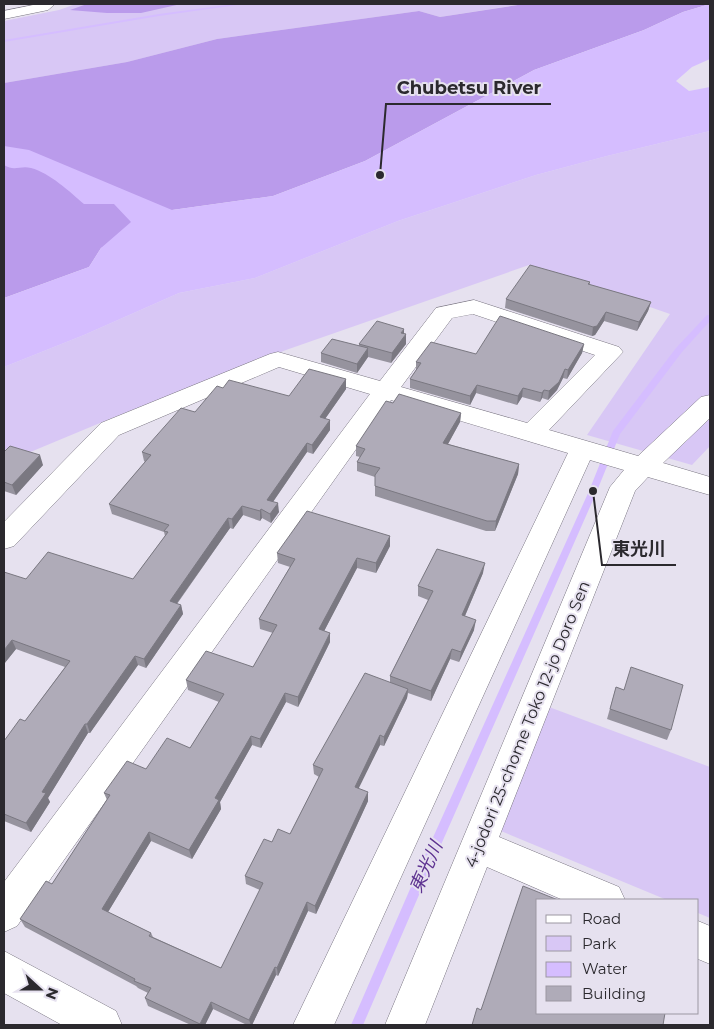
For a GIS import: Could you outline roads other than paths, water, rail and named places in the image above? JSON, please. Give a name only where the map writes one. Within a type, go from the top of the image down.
[{"type":"street","points":[[4,15],[43,7],[48,4]]},
{"type":"street","points":[[4,913],[444,313],[474,307],[611,352],[531,434]]},
{"type":"street","points":[[4,538],[110,429],[278,359],[588,452],[710,486]]},
{"type":"street","name":"4-jodori 25-chome Toko 12-jo Doro Sen","points":[[404,1025],[623,487],[631,463],[699,416],[710,402]]},
{"type":"street","points":[[313,1025],[588,452]]},
{"type":"street","points":[[477,845],[604,899]]},
{"type":"street","points":[[4,971],[102,1025]]},
{"type":"water","points":[[710,4],[710,59],[692,67],[676,81],[689,91],[710,87],[710,131],[536,175],[398,221],[255,278],[179,293],[84,335],[4,367],[4,298],[89,267],[101,248],[131,222],[114,204],[84,204],[59,183],[38,170],[27,167],[11,168],[4,165],[4,146],[29,150],[172,210],[273,196],[365,161],[534,70],[644,30],[683,12]]},
{"type":"waterway","points":[[4,41],[159,15],[242,4]]},
{"type":"waterway","name":"東光川","points":[[357,1025],[593,491],[616,433],[679,350],[710,317]]},
{"type":"place","name":"Chubetsu River","points":[[380,175]]},
{"type":"place","name":"東光川","points":[[593,491]]}]
